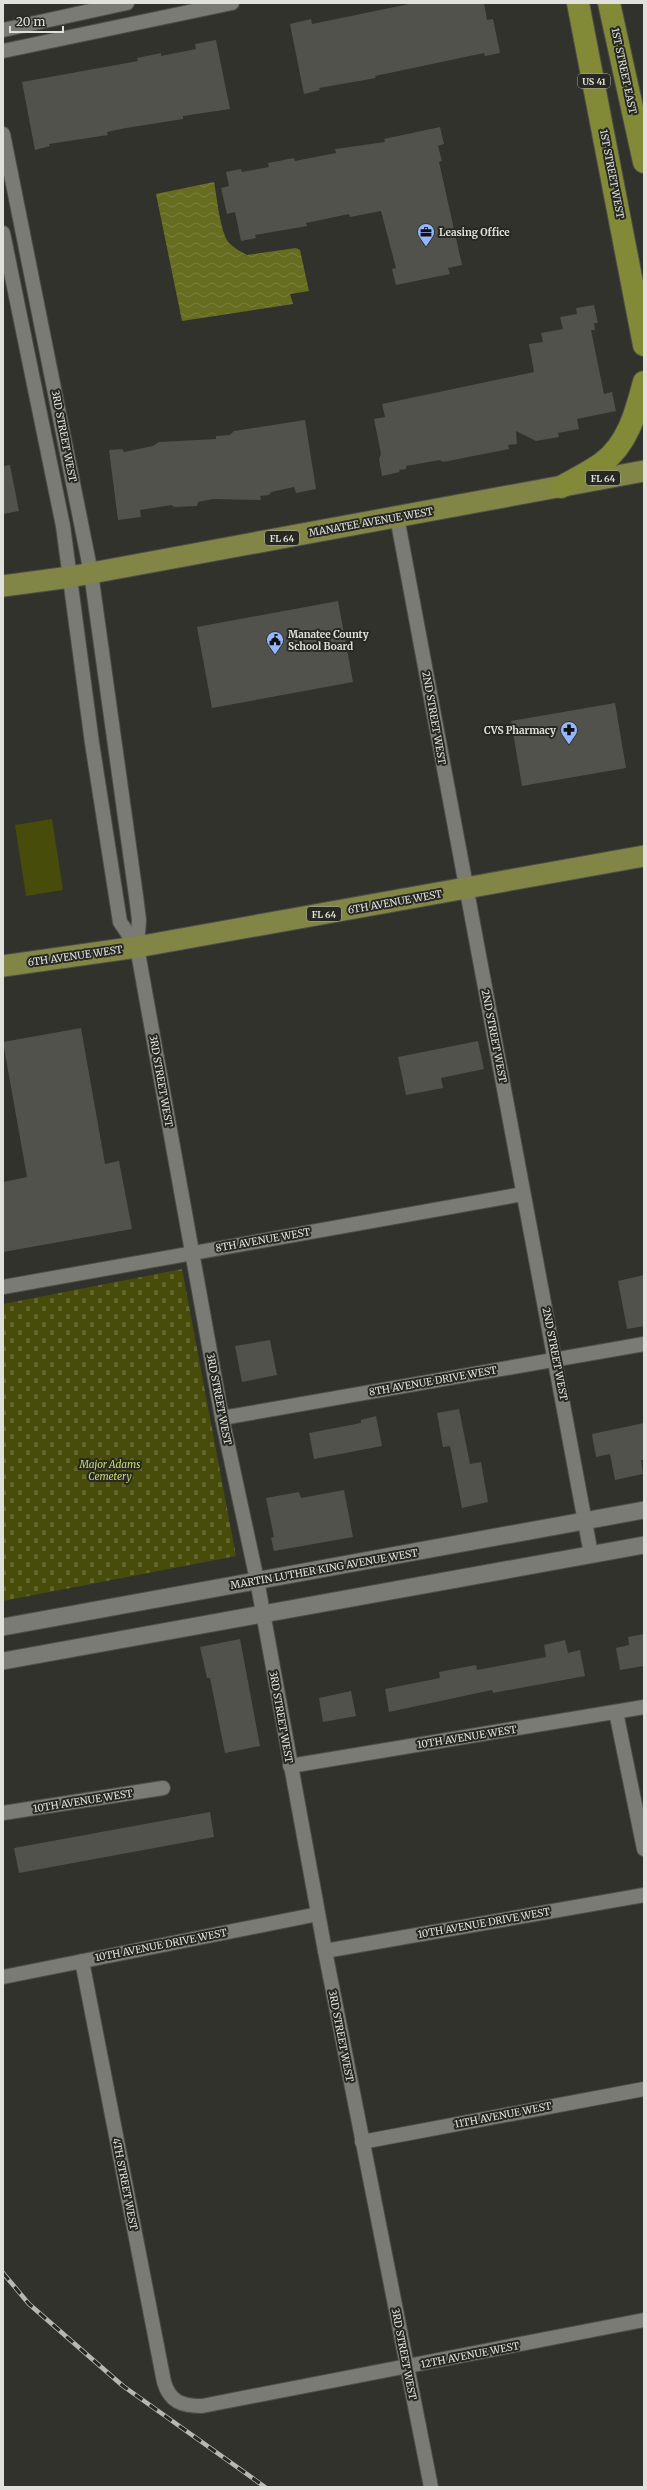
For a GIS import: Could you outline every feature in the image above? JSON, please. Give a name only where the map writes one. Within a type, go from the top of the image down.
[{"type":"highway","name":"1ST STREET WEST","points":[[578,3],[644,345]]},
{"type":"highway","name":"1ST STREET EAST","points":[[610,3],[644,162]]},
{"type":"highway","points":[[561,486],[602,463],[619,446],[633,422],[644,382]]},
{"type":"main road","name":"MANATEE AVENUE WEST","points":[[3,586],[70,577],[644,471]]},
{"type":"main road","name":"6TH AVENUE WEST","points":[[3,966],[136,947],[466,890],[644,856]]},
{"type":"street","points":[[3,30],[127,3]]},
{"type":"street","points":[[3,51],[232,3]]},
{"type":"street","name":"3RD STREET WEST","points":[[3,134],[91,573],[139,920],[136,947],[222,1418],[257,1580],[262,1614],[325,1951],[430,2487]]},
{"type":"street","name":"3RD STREET WEST","points":[[3,233],[63,526],[92,743],[120,922],[136,947]]},
{"type":"street","name":"2ND STREET WEST","points":[[398,517],[466,890],[556,1360],[591,1554]]},
{"type":"street","points":[[92,743],[114,739]]},
{"type":"street","name":"8TH AVENUE WEST","points":[[3,1287],[523,1194]]},
{"type":"street","name":"8TH AVENUE DRIVE WEST","points":[[222,1418],[644,1344]]},
{"type":"street","name":"MARTIN LUTHER KING AVENUE WEST","points":[[3,1627],[585,1522],[644,1510]]},
{"type":"street","points":[[3,1660],[644,1545]]},
{"type":"street","name":"10TH AVENUE WEST","points":[[290,1766],[644,1707]]},
{"type":"street","points":[[616,1712],[644,1849]]},
{"type":"street","name":"10TH AVENUE WEST","points":[[3,1813],[163,1788]]},
{"type":"street","name":"10TH AVENUE DRIVE WEST","points":[[325,1951],[644,1895]]},
{"type":"street","name":"10TH AVENUE DRIVE WEST","points":[[3,1977],[318,1914]]},
{"type":"street","name":"4TH STREET WEST","points":[[82,1961],[164,2382],[168,2394],[178,2403]]},
{"type":"street","name":"11TH AVENUE WEST","points":[[362,2142],[644,2089]]},
{"type":"street","name":"12TH AVENUE WEST","points":[[178,2403],[202,2406],[407,2368],[644,2320]]},
{"type":"green space","points":[[52,819],[63,890],[26,896],[15,825]]},
{"type":"green space","name":"Major Adams Cemetery","points":[[182,1269],[236,1556],[3,1601],[3,1304]]},
{"type":"water","points":[[214,182],[223,231],[229,243],[233,247],[247,255],[296,248],[300,250],[309,291],[290,294],[293,304],[182,321],[156,194]]},
{"type":"building","points":[[414,3],[484,3],[487,20],[493,19],[500,53],[485,56],[484,53],[375,76],[376,78],[319,88],[320,90],[304,94],[290,24],[311,19],[312,24]]},
{"type":"building","points":[[216,40],[230,109],[183,116],[183,119],[107,132],[108,135],[49,144],[50,146],[35,150],[22,82],[138,61],[137,58],[161,53],[161,56],[196,49],[195,44]]},
{"type":"building","points":[[440,127],[444,144],[438,146],[442,161],[439,162],[462,265],[448,268],[450,274],[396,285],[392,269],[396,268],[381,211],[350,217],[349,214],[306,223],[307,226],[255,235],[256,238],[241,241],[235,212],[227,214],[221,188],[229,186],[226,172],[241,169],[242,172],[269,167],[268,163],[294,158],[295,161],[336,153],[335,149],[385,142],[384,139]]},
{"type":"building","points":[[594,305],[598,323],[594,323],[595,330],[591,330],[604,394],[612,392],[616,411],[577,419],[579,429],[558,433],[559,437],[536,441],[516,431],[517,444],[508,445],[509,449],[443,462],[440,460],[406,466],[406,469],[399,470],[400,472],[382,476],[379,459],[381,454],[374,419],[385,417],[382,404],[534,372],[529,344],[543,342],[541,333],[563,329],[560,317],[577,314],[576,308]]},
{"type":"building","points":[[305,420],[316,489],[296,493],[294,487],[271,492],[269,495],[260,496],[261,500],[213,499],[198,502],[197,506],[174,507],[172,505],[140,510],[141,517],[118,520],[109,450],[122,449],[124,452],[153,446],[159,442],[216,439],[216,436],[230,435],[234,431]]},
{"type":"building","points":[[10,465],[19,511],[3,514],[3,466]]},
{"type":"building","name":"Manatee County School Board","points":[[338,601],[353,682],[212,708],[197,627]]},
{"type":"building","name":"CVS Pharmacy","points":[[615,703],[626,768],[522,786],[511,721]]},
{"type":"building","points":[[81,1028],[105,1164],[119,1161],[132,1229],[3,1252],[3,1182],[27,1177],[3,1042]]},
{"type":"building","points":[[478,1041],[484,1069],[441,1078],[443,1088],[406,1095],[398,1057]]},
{"type":"building","points":[[644,1275],[644,1326],[627,1329],[618,1281]]},
{"type":"building","points":[[270,1340],[277,1375],[242,1382],[235,1346]]},
{"type":"building","points":[[459,1409],[470,1464],[481,1462],[488,1502],[462,1508],[450,1446],[443,1447],[437,1413]]},
{"type":"building","points":[[376,1416],[382,1446],[314,1459],[309,1433],[361,1423],[361,1420]]},
{"type":"building","points":[[644,1423],[644,1460],[641,1460],[643,1474],[615,1480],[610,1454],[596,1457],[592,1434]]},
{"type":"building","points":[[344,1490],[353,1537],[274,1551],[271,1538],[274,1537],[266,1498],[299,1492],[301,1498]]},
{"type":"building","points":[[644,1634],[644,1666],[620,1670],[616,1648],[629,1645],[628,1637]]},
{"type":"building","points":[[240,1639],[260,1746],[225,1753],[210,1678],[207,1678],[200,1647]]},
{"type":"building","points":[[565,1640],[568,1653],[580,1650],[585,1676],[493,1693],[492,1690],[389,1712],[385,1689],[440,1678],[439,1672],[476,1665],[477,1670],[546,1657],[544,1645]]},
{"type":"building","points":[[351,1691],[356,1716],[323,1722],[319,1698]]},
{"type":"building","points":[[210,1812],[214,1837],[19,1873],[14,1848]]},
{"type":"railway","points":[[3,2273],[29,2304],[123,2386],[265,2487]]},
{"type":"place","name":"Leasing Office","points":[[426,247]]},
{"type":"place","name":"Manatee County School Board","points":[[275,655]]},
{"type":"place","name":"CVS Pharmacy","points":[[569,745]]}]
